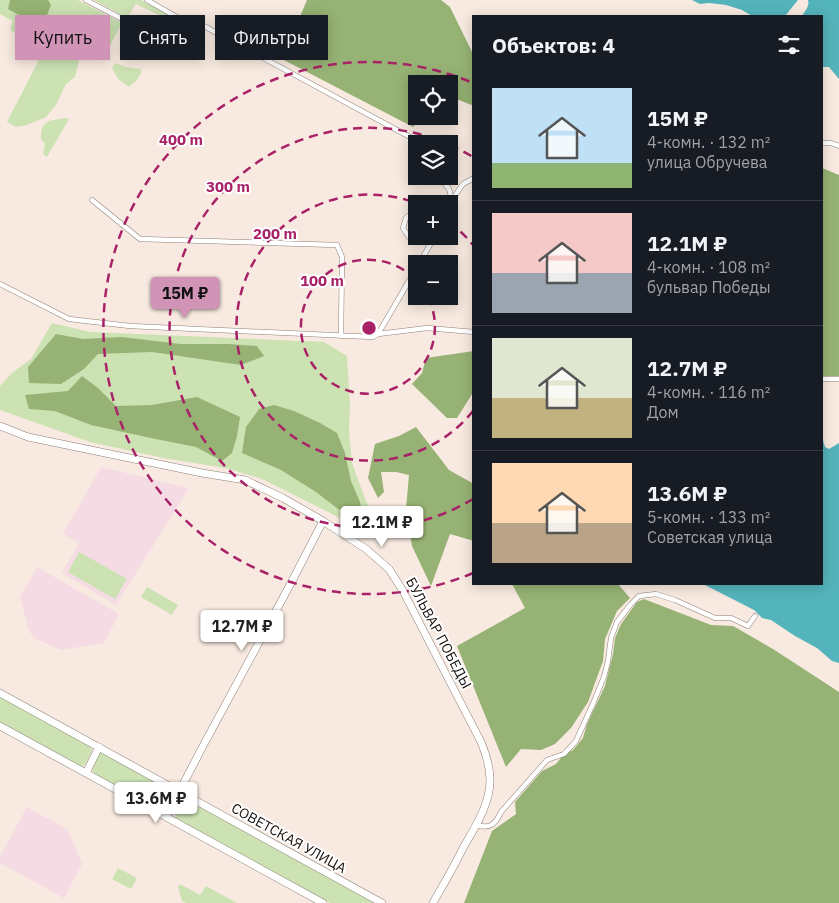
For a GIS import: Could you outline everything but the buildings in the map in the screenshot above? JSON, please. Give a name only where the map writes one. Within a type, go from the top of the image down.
[{"type":"street","points":[[86,0],[120,18]]},
{"type":"street","points":[[146,0],[180,18],[189,18],[408,136]]},
{"type":"street","points":[[823,143],[839,146]]},
{"type":"street","points":[[455,195],[463,184],[472,179]]},
{"type":"street","points":[[92,200],[140,239],[337,245],[342,257],[341,336]]},
{"type":"street","points":[[408,216],[403,228],[408,236]]},
{"type":"street","points":[[378,334],[408,282]]},
{"type":"street","points":[[0,284],[69,319],[130,326],[341,336],[373,336],[428,328],[472,332]]},
{"type":"street","points":[[823,378],[839,379]]},
{"type":"street","name":"БУЛЬВАР ПОБЕДЫ","points":[[0,426],[28,437],[202,474],[245,480],[283,498],[323,521],[390,569],[481,742],[488,762],[490,780],[485,805],[433,903]]},
{"type":"street","points":[[166,817],[292,583],[323,521]]},
{"type":"street","points":[[476,825],[490,826],[547,760],[564,754],[576,741],[604,676],[611,638],[617,622],[639,596],[656,594],[675,600],[715,618],[731,618],[748,626],[755,616]]},
{"type":"street","name":"СОВЕТСКАЯ УЛИЦА","points":[[0,693],[382,903]]},
{"type":"street","points":[[0,726],[322,903]]},
{"type":"street","points":[[86,773],[99,747]]},
{"type":"shaded area","points":[[101,467],[189,488],[116,605],[62,573],[79,543],[63,534]]},
{"type":"shaded area","points":[[37,567],[119,614],[104,643],[61,650],[36,639],[29,631],[20,597]]},
{"type":"shaded area","points":[[27,807],[68,830],[82,864],[64,898],[0,863],[0,857]]},
{"type":"green space","points":[[0,0],[78,0],[107,15],[15,15],[15,33],[10,30],[13,21],[0,14]]},
{"type":"green space","points":[[10,0],[48,0],[51,5],[47,15],[19,15],[8,9]]},
{"type":"green space","points":[[94,0],[141,0],[168,15],[159,15],[136,4],[129,15],[122,15]]},
{"type":"green space","points":[[307,0],[441,0],[450,7],[472,52],[472,105],[458,100],[458,75],[408,75],[408,124],[284,60],[328,60],[328,15],[301,15]]},
{"type":"green space","points":[[110,17],[120,22],[120,27],[110,46]]},
{"type":"green space","points":[[39,60],[79,60],[75,77],[66,84],[56,105],[46,117],[27,125],[16,127],[7,122]]},
{"type":"green space","points":[[115,63],[141,69],[141,73],[129,87],[118,79],[112,68]]},
{"type":"green space","points":[[65,118],[69,119],[47,157],[43,154],[45,144],[41,139],[42,128],[47,122]]},
{"type":"green space","points":[[823,168],[839,175],[839,376],[823,376]]},
{"type":"green space","points":[[52,323],[90,332],[324,342],[347,356],[352,463],[372,515],[356,526],[262,479],[225,468],[163,458],[90,442],[0,410],[0,386],[12,373],[31,359]]},
{"type":"green space","points":[[56,334],[83,339],[122,337],[180,344],[257,346],[264,356],[241,365],[152,352],[98,354],[84,369],[61,384],[29,383],[28,367]]},
{"type":"green space","points":[[472,351],[472,394],[457,418],[447,418],[412,384],[422,373],[426,358]]},
{"type":"green space","points":[[82,376],[98,388],[116,406],[152,405],[197,397],[240,417],[232,453],[222,461],[196,447],[91,425],[55,411],[29,409],[25,395],[68,391]]},
{"type":"green space","points":[[274,405],[294,411],[337,433],[345,453],[351,481],[360,502],[363,521],[338,509],[316,492],[281,470],[242,453],[246,427],[259,409]]},
{"type":"green space","points":[[416,427],[449,470],[472,483],[472,540],[450,534],[431,586],[412,546],[406,509],[409,475],[396,472],[381,472],[384,492],[378,498],[368,478],[375,444],[399,436]]},
{"type":"green space","points":[[79,552],[127,579],[115,599],[68,572]]},
{"type":"green space","points":[[513,585],[619,585],[630,598],[617,611],[605,639],[603,661],[588,702],[571,728],[555,744],[541,750],[521,749],[506,767],[457,646],[525,608]]},
{"type":"green space","points":[[147,587],[178,605],[172,615],[141,597]]},
{"type":"green space","points":[[644,599],[711,625],[733,626],[773,649],[839,692],[839,903],[464,903],[492,831],[516,814],[515,802],[542,771],[556,764],[564,754],[573,750],[583,738],[587,724],[605,686],[615,638],[621,624],[637,602]]},
{"type":"green space","points":[[0,696],[91,746],[92,751],[85,765],[80,766],[0,722]]},
{"type":"green space","points":[[100,753],[171,791],[168,795],[162,796],[160,800],[162,804],[161,810],[147,802],[145,792],[128,782],[118,787],[94,774],[92,768]]},
{"type":"green space","points":[[184,799],[378,903],[330,903],[175,818]]},
{"type":"green space","points":[[118,868],[137,878],[131,889],[112,879]]},
{"type":"green space","points":[[180,884],[200,895],[206,886],[237,903],[186,903],[182,901],[178,887]]},
{"type":"water","points":[[692,0],[798,0],[786,15],[750,15],[726,5],[700,4]]},
{"type":"water","points":[[808,0],[839,0],[839,79],[829,67],[823,67],[823,15],[803,15],[808,6]]},
{"type":"water","points":[[823,440],[825,447],[829,449],[839,443],[839,663],[832,661],[817,648],[771,620],[762,618],[754,610],[705,585],[823,585]]}]
